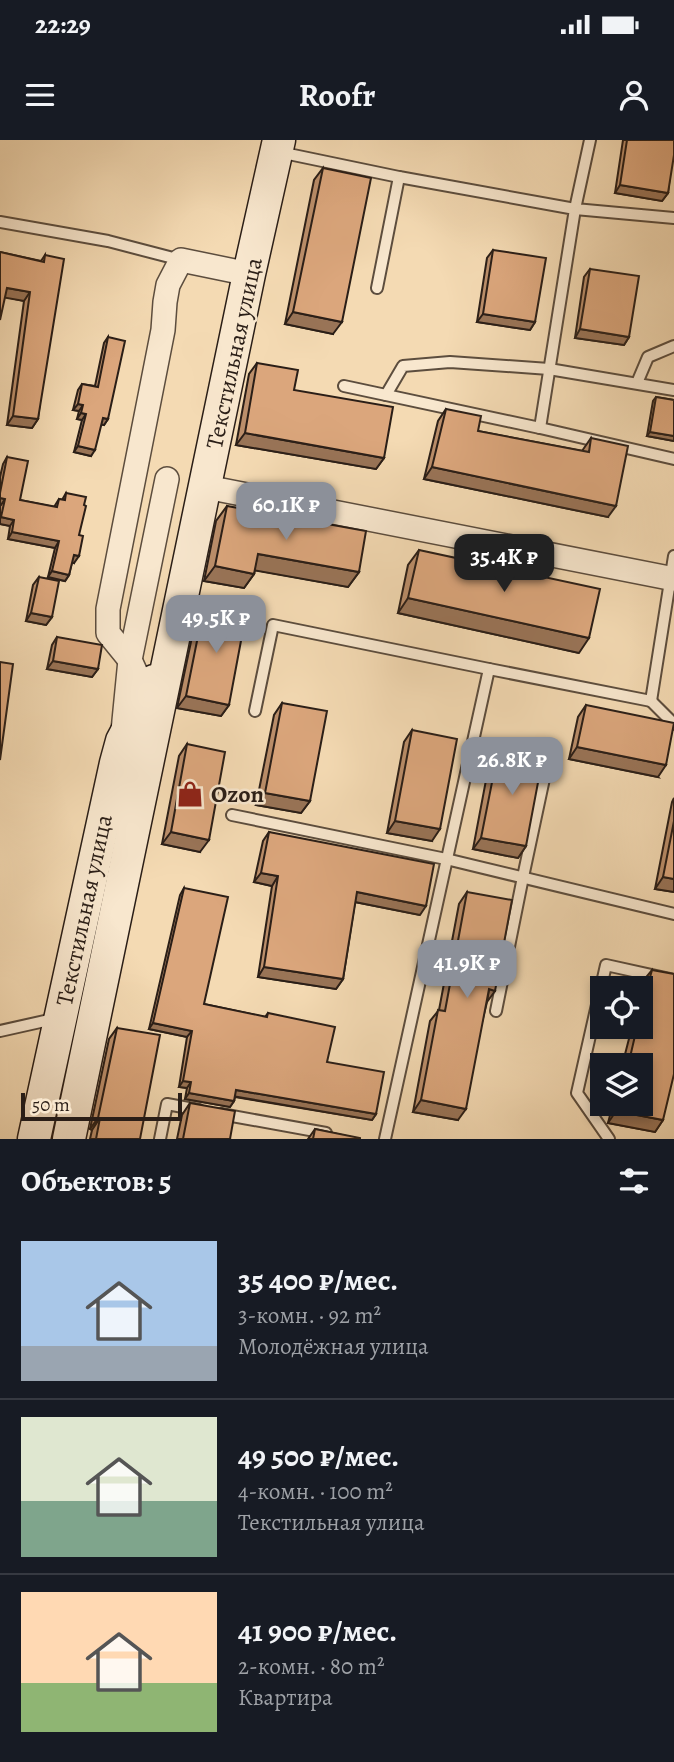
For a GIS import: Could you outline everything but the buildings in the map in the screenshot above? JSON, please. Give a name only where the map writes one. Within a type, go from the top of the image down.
[{"type":"main road","name":"Текстильная улица","points":[[69,1139],[278,146]]},
{"type":"main road","name":"Текстильная улица","points":[[34,1139],[122,741],[171,649]]},
{"type":"street","points":[[154,732],[152,709],[147,694],[130,660],[108,633],[108,609],[163,330],[168,285],[181,260],[249,274]]},
{"type":"street","points":[[122,741],[130,660],[167,479]]},
{"type":"street","points":[[206,487],[673,571]]},
{"type":"lane","points":[[540,428],[575,209],[590,140]]},
{"type":"lane","points":[[278,146],[399,177],[575,209],[674,218]]},
{"type":"lane","points":[[377,288],[399,177]]},
{"type":"lane","points":[[0,222],[108,241],[181,260]]},
{"type":"lane","points":[[636,383],[648,357],[674,346]]},
{"type":"lane","points":[[386,395],[403,366],[450,362],[549,369],[674,390]]},
{"type":"lane","points":[[344,386],[674,459]]},
{"type":"lane","points":[[651,701],[673,571]]},
{"type":"lane","points":[[255,711],[273,625],[651,701],[674,724]]},
{"type":"lane","points":[[385,1139],[489,669]]},
{"type":"lane","points":[[496,1012],[548,760]]},
{"type":"lane","points":[[232,815],[446,859],[674,914]]},
{"type":"lane","points":[[609,1139],[577,1093],[606,965],[674,980]]},
{"type":"lane","points":[[0,1031],[60,1017]]},
{"type":"lane","points":[[160,1139],[167,1104],[332,1134]]},
{"type":"place","name":"Ozon","points":[[190,794]]}]
